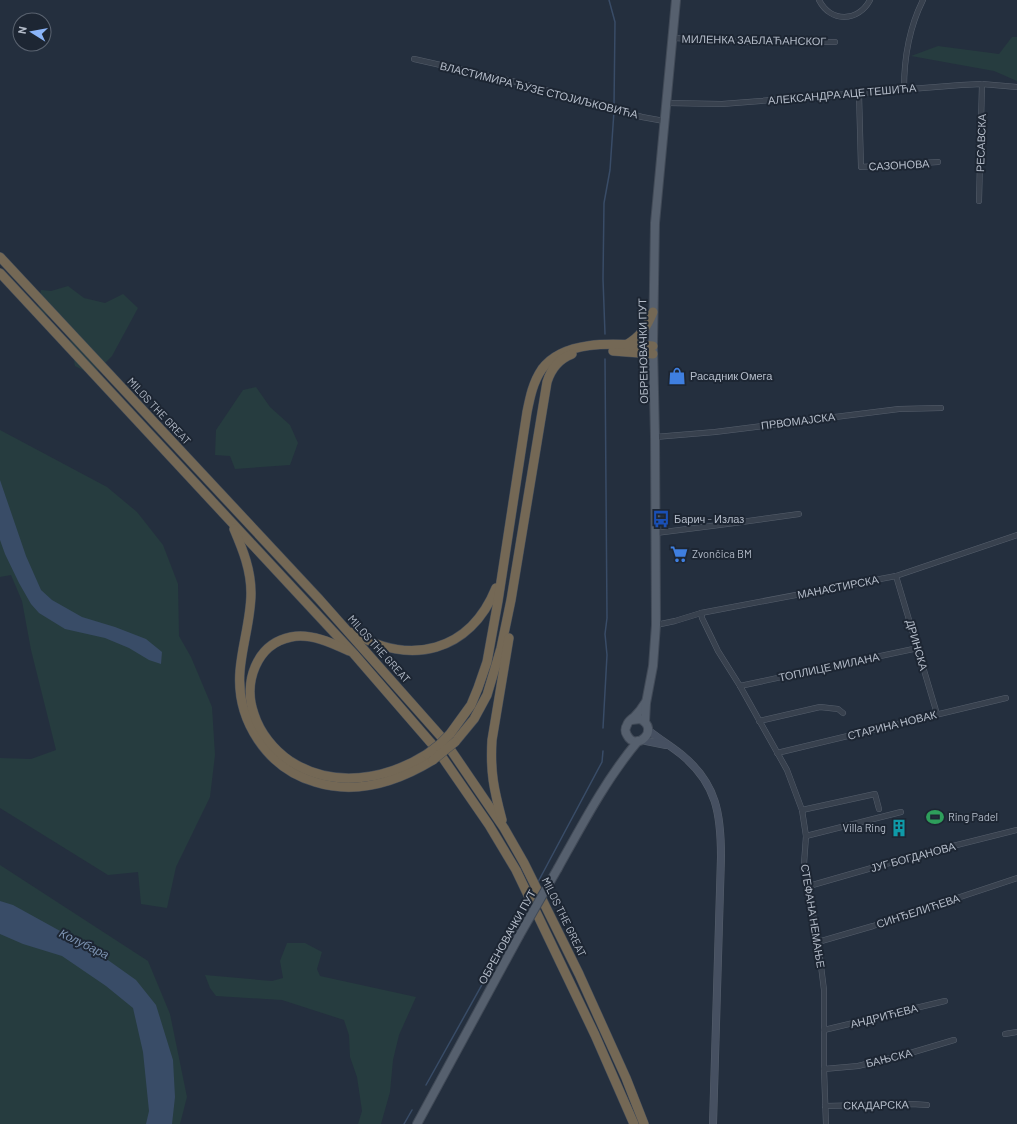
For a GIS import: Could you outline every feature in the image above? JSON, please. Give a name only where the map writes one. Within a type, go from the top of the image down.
[{"type":"highway","name":"MILOS THE GREAT","points":[[0,257],[343,626],[444,740],[504,828],[567,949],[626,1078],[644,1124]]},
{"type":"highway","name":"MILOS THE GREAT","points":[[0,273],[354,654],[438,750],[464,786],[516,870],[569,979],[634,1124]]},
{"type":"highway","points":[[626,345],[641,335],[653,312]]},
{"type":"highway","points":[[232,524],[245,556],[250,583],[250,606],[239,686],[241,699],[249,724],[254,734],[268,753],[287,770],[319,784],[345,788],[369,786],[393,780],[420,768],[450,734],[470,705],[482,676],[493,630],[527,412],[531,394],[542,368],[553,358],[570,349],[589,346],[626,345],[653,350]]},
{"type":"highway","points":[[354,654],[324,640],[302,636],[291,637],[278,642],[268,649],[260,658],[254,668],[250,690],[250,701],[254,714],[265,736],[276,749],[297,766],[310,772],[324,777],[355,779],[404,767],[430,757],[455,742],[474,719],[486,695],[498,662],[511,600],[545,390],[550,373],[560,361],[568,356],[580,352],[602,350],[653,350]]},
{"type":"highway","points":[[343,626],[370,642],[388,648],[410,651],[436,647],[464,634],[480,617],[492,597],[501,571]]},
{"type":"highway","points":[[504,828],[493,784],[491,757],[492,740],[513,615],[511,600]]},
{"type":"main road","name":"ОБРЕНОВАЧКИ ПУТ","points":[[647,726],[646,703],[653,666],[656,625],[653,350],[655,223],[676,0]]},
{"type":"main road","name":"ОБРЕНОВАЧКИ ПУТ","points":[[632,720],[646,703]]},
{"type":"main road","points":[[672,747],[631,740],[626,732],[626,726],[632,720],[640,719],[691,763],[705,781],[715,801],[720,825],[721,857],[713,1124]]},
{"type":"main road","points":[[639,741],[645,738],[647,726]]},
{"type":"main road","name":"ОБРЕНОВАЧКИ ПУТ","points":[[620,763],[628,736]]},
{"type":"main road","name":"ОБРЕНОВАЧКИ ПУТ","points":[[417,1124],[519,936],[585,820],[620,763],[639,741]]},
{"type":"street","points":[[819,0],[826,9],[845,18],[857,14],[868,4],[870,0]]},
{"type":"street","points":[[904,89],[906,54],[918,10],[923,0]]},
{"type":"street","name":"МИЛЕНКА ЗАБЛАЋАНСКОГ","points":[[672,38],[758,42],[835,42]]},
{"type":"street","name":"ВЛАСТИМИРА ЂУЗЕ СТОЈИЉКОВИЋА","points":[[414,59],[516,82],[606,107],[664,121]]},
{"type":"street","name":"АЛЕКСАНДРА АЦЕ ТЕШИЋА","points":[[667,103],[722,104],[982,84],[1017,87]]},
{"type":"street","name":"РЕСАВСКА","points":[[979,201],[982,84]]},
{"type":"street","name":"САЗОНОВА","points":[[859,94],[861,167],[938,162]]},
{"type":"street","name":"ПРВОМАЈСКА","points":[[655,437],[715,432],[899,409],[941,408]]},
{"type":"street","points":[[656,532],[799,514]]},
{"type":"street","name":"МАНАСТИРСКА","points":[[656,625],[701,613],[896,576],[1017,535]]},
{"type":"street","name":"ДРИНСКА","points":[[896,576],[937,714]]},
{"type":"street","name":"СТЕФАНА НЕМАЊЕ","points":[[701,613],[718,651],[740,686],[787,770],[802,810],[806,836],[804,864],[818,942],[824,990],[826,1124]]},
{"type":"street","name":"ТОПЛИЦЕ МИЛАНА","points":[[740,686],[918,648]]},
{"type":"street","name":"СТАРИНА НОВАК","points":[[777,753],[1006,698]]},
{"type":"street","points":[[759,720],[820,707],[838,709],[843,713]]},
{"type":"street","points":[[802,810],[875,794],[879,809]]},
{"type":"street","points":[[806,836],[901,812]]},
{"type":"street","name":"ЈУГ БОГДАНОВА","points":[[809,886],[916,855],[1017,830]]},
{"type":"street","points":[[799,845],[805,846]]},
{"type":"street","name":"СИНЂЕЛИЋЕВА","points":[[818,942],[873,926],[1017,878]]},
{"type":"street","name":"АНДРИЋЕВА","points":[[824,1030],[944,1001]]},
{"type":"street","points":[[1005,1034],[1017,1032]]},
{"type":"street","name":"БАЊСКА","points":[[824,1069],[858,1066],[907,1054],[954,1040]]},
{"type":"street","name":"СКАДАРСКА","points":[[825,1106],[927,1105]]},
{"type":"green space","points":[[1012,37],[1017,37],[1017,81],[994,71],[911,56],[938,46],[999,54]]},
{"type":"green space","points":[[68,286],[84,298],[105,303],[123,294],[138,308],[112,356],[93,375],[75,366],[71,342],[63,326],[38,308],[41,290],[51,291]]},
{"type":"green space","points":[[256,387],[270,407],[290,425],[298,443],[290,465],[235,469],[230,456],[215,455],[216,430],[243,390]]},
{"type":"green space","points":[[0,430],[107,487],[137,512],[163,545],[178,584],[179,636],[191,657],[212,707],[215,755],[210,797],[176,867],[167,908],[141,904],[138,872],[108,875],[0,808],[0,758],[31,759],[56,750],[31,650],[22,601],[11,575],[0,577]]},
{"type":"green space","points":[[0,865],[148,961],[170,1014],[187,1097],[180,1124],[0,1124]]},
{"type":"green space","points":[[287,943],[305,943],[322,952],[317,969],[320,976],[416,997],[399,1035],[393,1060],[390,1092],[381,1124],[358,1124],[362,1111],[357,1077],[350,1057],[349,1035],[344,1020],[282,1000],[216,996],[210,988],[205,975],[272,981],[283,978],[280,961]]},
{"type":"water","points":[[0,480],[26,556],[41,590],[52,600],[82,617],[115,627],[146,639],[162,652],[161,664],[149,660],[129,648],[105,638],[65,629],[39,613],[31,604],[19,583],[0,540]]},
{"type":"water","points":[[0,901],[13,905],[91,948],[136,980],[156,1005],[173,1060],[175,1097],[172,1124],[146,1124],[149,1111],[143,1052],[133,1008],[106,986],[62,956],[23,944],[0,934]]},
{"type":"waterway","points":[[609,0],[615,22],[614,107]]},
{"type":"waterway","points":[[605,334],[603,279],[604,203],[610,170],[614,111]]},
{"type":"waterway","points":[[603,728],[607,655],[605,634],[607,618],[605,359]]},
{"type":"waterway","points":[[538,882],[602,762],[603,751]]},
{"type":"waterway","points":[[426,1085],[522,913]]},
{"type":"waterway","points":[[404,1124],[412,1110]]},
{"type":"place","name":"Расадник Омега","points":[[677,376]]},
{"type":"place","name":"Барич - Излаз","points":[[661,519]]},
{"type":"place","name":"Zvončica BM","points":[[679,554]]},
{"type":"place","name":"Ring Padel","points":[[935,817]]},
{"type":"place","name":"Villa Ring","points":[[899,828]]},
{"type":"water label","name":"Колубара","points":[[84,944]]}]
